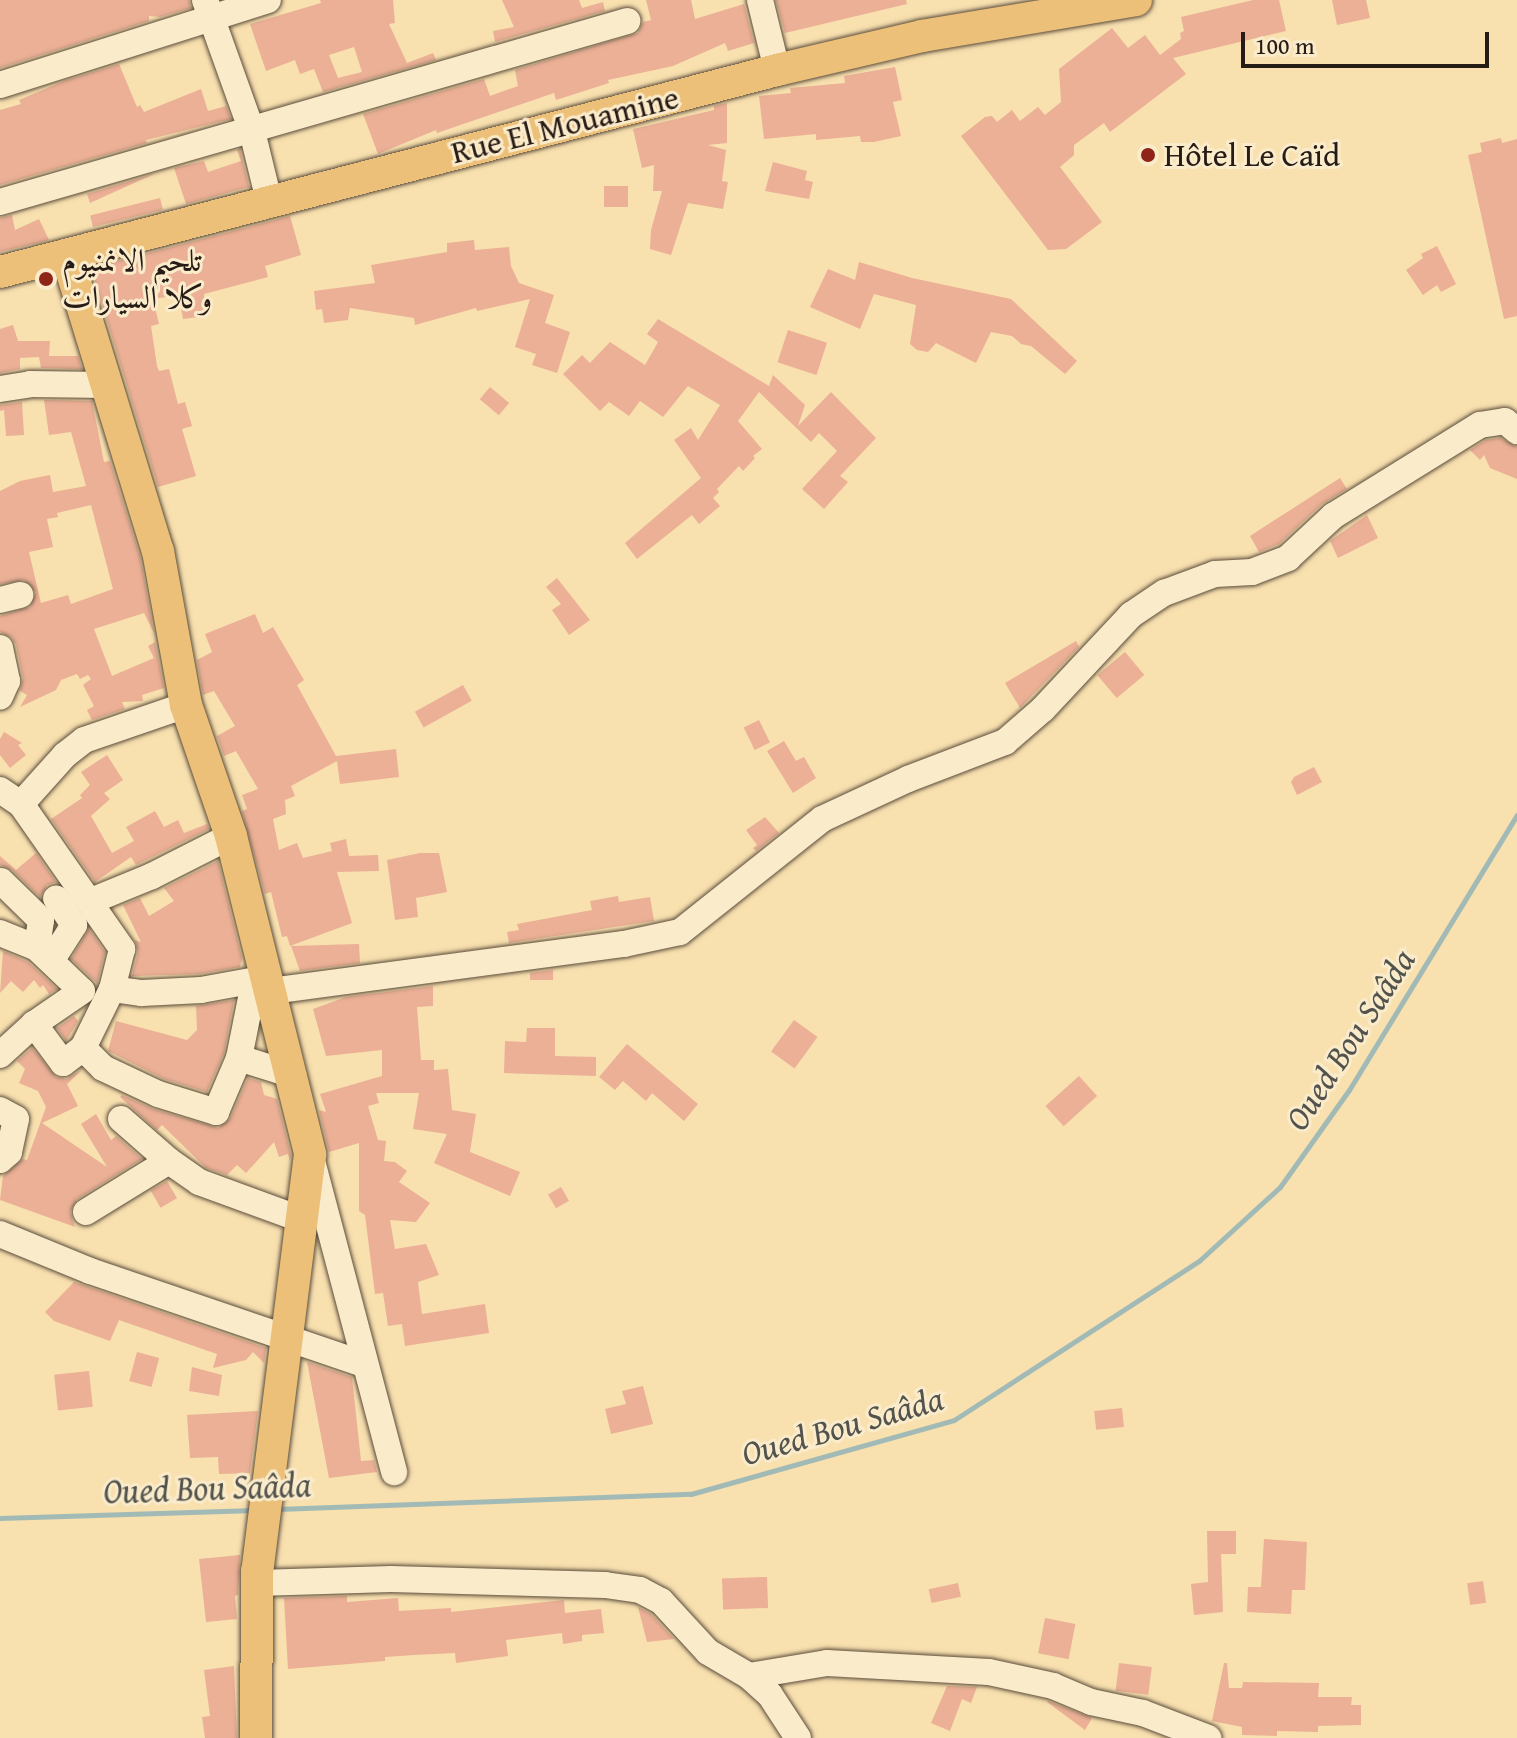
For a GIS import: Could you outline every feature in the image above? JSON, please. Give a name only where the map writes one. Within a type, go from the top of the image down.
[{"type":"main road","name":"Rue El Mouamine","points":[[0,272],[777,70],[922,36],[1136,0]]},
{"type":"main road","points":[[67,256],[158,551],[186,705],[231,836],[264,984],[293,1075],[310,1154],[300,1219],[289,1340],[268,1466],[257,1577],[256,1738]]},
{"type":"street","points":[[0,85],[208,9],[268,0]]},
{"type":"street","points":[[760,0],[777,70]]},
{"type":"street","points":[[208,9],[252,131],[269,201]]},
{"type":"street","points":[[0,202],[627,21]]},
{"type":"street","points":[[0,389],[30,384],[107,385]]},
{"type":"street","points":[[112,989],[142,993],[264,984],[624,944],[680,932],[822,819],[908,779],[1005,742],[1043,709],[1131,615],[1164,593],[1215,574],[1252,572],[1288,558],[1333,516],[1480,425],[1505,421],[1517,431]]},
{"type":"street","points":[[0,648],[7,681],[0,697]]},
{"type":"street","points":[[34,1024],[63,1063],[83,1048],[112,989],[122,949],[91,901],[11,797],[84,740],[186,705]]},
{"type":"street","points":[[91,901],[152,876],[231,836]]},
{"type":"street","points":[[1,881],[41,920],[44,955]]},
{"type":"street","points":[[44,955],[74,925],[56,898]]},
{"type":"street","points":[[0,933],[44,955],[82,991],[34,1024],[1,1052]]},
{"type":"street","points":[[83,1048],[103,1068],[158,1094],[216,1112],[239,1058],[264,984]]},
{"type":"street","points":[[239,1058],[293,1075]]},
{"type":"street","points":[[0,1110],[16,1119],[7,1155],[0,1160]]},
{"type":"street","points":[[121,1119],[169,1161],[199,1182],[300,1219]]},
{"type":"street","points":[[310,1154],[394,1472]]},
{"type":"street","points":[[86,1212],[169,1161]]},
{"type":"street","points":[[0,1234],[90,1271],[363,1364]]},
{"type":"street","points":[[257,1577],[605,1585],[640,1590],[661,1601],[708,1652],[749,1676],[770,1695],[798,1738]]},
{"type":"street","points":[[749,1676],[827,1663],[989,1672],[1053,1686],[1091,1702],[1143,1713],[1208,1738]]},
{"type":"building","points":[[0,0],[189,0],[191,8],[160,17],[149,16],[149,21],[0,68]]},
{"type":"building","points":[[320,0],[393,0],[395,23],[389,24],[407,63],[433,53],[436,60],[323,92],[314,69],[300,74],[295,60],[266,71],[250,24],[321,3]],"holes":[[[354,47],[362,72],[338,78],[329,55]]]},
{"type":"building","points":[[502,0],[579,0],[582,8],[603,2],[605,11],[495,42],[493,31],[514,27]]},
{"type":"building","points":[[646,0],[691,0],[695,19],[744,4],[754,43],[728,51],[725,43],[673,66],[608,80],[609,83],[556,100],[554,93],[437,133],[436,130],[378,154],[363,114],[484,79],[490,96],[518,86],[515,70],[638,33],[643,22],[651,20]]},
{"type":"building","points":[[776,0],[906,0],[907,4],[785,33]]},
{"type":"building","points":[[1253,0],[1279,0],[1286,31],[1173,58],[1186,74],[1110,132],[1104,123],[1074,145],[1074,155],[1060,167],[1102,222],[1066,249],[1048,250],[961,136],[985,117],[992,116],[997,122],[1012,110],[1020,121],[1038,107],[1045,115],[1061,102],[1059,69],[1112,28],[1128,48],[1145,35],[1160,55],[1181,39],[1180,33],[1184,31],[1181,17]]},
{"type":"building","points":[[1332,0],[1366,0],[1370,18],[1337,25]]},
{"type":"building","points":[[119,64],[137,107],[140,105],[144,112],[201,89],[208,111],[226,106],[231,119],[146,140],[147,143],[0,185],[0,110],[21,104],[19,100],[64,81]]},
{"type":"building","points":[[895,67],[902,100],[893,102],[901,136],[874,142],[861,142],[860,136],[816,140],[816,134],[764,139],[759,96],[791,93],[790,88],[845,83],[844,76]]},
{"type":"building","points":[[727,103],[727,143],[708,145],[726,150],[722,181],[728,182],[723,209],[688,203],[671,255],[650,249],[651,230],[662,191],[653,191],[654,165],[642,168],[633,129],[714,110],[714,106]]},
{"type":"building","points":[[1501,138],[1502,143],[1517,139],[1517,316],[1504,319],[1468,155],[1482,152],[1480,143]]},
{"type":"building","points":[[240,149],[249,187],[186,204],[174,168],[204,161],[208,172],[241,161],[237,150]]},
{"type":"building","points":[[773,162],[807,171],[805,180],[813,182],[809,199],[765,191]]},
{"type":"building","points":[[154,174],[90,203],[87,194]]},
{"type":"building","points":[[604,186],[628,186],[628,207],[604,207]]},
{"type":"building","points":[[160,198],[163,210],[93,227],[90,215]]},
{"type":"building","points":[[12,215],[15,230],[39,219],[49,240],[0,252],[0,218]]},
{"type":"building","points":[[290,216],[301,255],[265,266],[268,277],[204,294],[206,316],[183,319],[179,295],[153,299],[159,324],[151,326],[157,366],[159,371],[169,369],[178,404],[185,402],[192,426],[182,429],[196,476],[158,487],[91,268]]},
{"type":"building","points":[[474,240],[475,250],[509,247],[511,266],[519,283],[554,295],[545,323],[570,332],[557,373],[532,365],[536,354],[515,347],[530,299],[477,311],[476,308],[415,325],[414,318],[350,308],[348,320],[324,323],[322,309],[316,310],[314,291],[375,283],[371,265],[447,252],[447,243]]},
{"type":"building","points":[[1437,246],[1456,284],[1441,292],[1437,285],[1423,295],[1406,270],[1423,258],[1421,254]]},
{"type":"building","points":[[859,262],[912,278],[1011,299],[1077,361],[1065,374],[1031,346],[1021,344],[1012,336],[991,332],[976,363],[936,343],[928,352],[917,350],[910,344],[916,305],[874,294],[860,329],[810,307],[828,269],[855,280]]},
{"type":"building","points":[[658,319],[769,386],[773,375],[805,405],[798,426],[831,392],[876,438],[840,476],[848,482],[824,509],[802,489],[837,451],[819,433],[811,442],[759,392],[738,421],[762,449],[743,471],[739,466],[717,489],[719,492],[713,498],[720,506],[699,524],[692,515],[637,559],[625,543],[701,478],[674,440],[691,428],[698,440],[720,405],[688,386],[663,417],[640,401],[629,416],[609,402],[600,411],[563,374],[582,355],[590,363],[610,342],[645,365],[658,342],[647,334]]},
{"type":"building","points":[[13,325],[18,341],[50,341],[49,356],[78,356],[82,369],[41,368],[39,357],[20,358],[20,369],[0,373],[0,329]]},
{"type":"building","points":[[788,330],[827,343],[816,375],[777,362]]},
{"type":"building","points":[[490,387],[509,403],[499,415],[480,399]]},
{"type":"building","points":[[44,400],[92,401],[104,462],[110,461],[140,556],[154,633],[144,613],[94,629],[112,676],[154,658],[148,646],[155,642],[164,688],[142,695],[143,701],[122,702],[125,709],[92,720],[87,710],[94,706],[83,685],[91,679],[88,675],[80,679],[77,674],[61,680],[56,690],[20,707],[27,695],[20,691],[23,678],[16,645],[11,637],[0,632],[0,616],[30,607],[36,592],[24,580],[0,584],[0,491],[20,481],[50,475],[53,492],[86,486],[71,432],[49,435]],"holes":[[[91,505],[113,589],[71,604],[68,595],[41,603],[29,552],[53,547],[47,519],[58,517],[57,513]]]},
{"type":"building","points":[[22,402],[24,435],[6,436],[4,410],[0,411],[0,405]]},
{"type":"building","points":[[1500,438],[1517,447],[1517,479],[1490,468],[1484,455],[1480,460],[1470,450],[1486,440]]},
{"type":"building","points":[[1340,478],[1347,489],[1322,504],[1279,544],[1259,552],[1250,536]]},
{"type":"building","points":[[1367,515],[1378,538],[1338,558],[1330,541]]},
{"type":"building","points":[[557,578],[590,620],[569,635],[552,610],[561,604],[546,587]]},
{"type":"building","points":[[255,614],[263,633],[273,627],[304,680],[297,685],[336,756],[396,749],[399,777],[340,784],[337,761],[291,786],[295,796],[285,800],[286,814],[273,819],[279,850],[297,843],[303,858],[332,851],[330,843],[346,839],[349,856],[378,855],[379,871],[337,872],[352,923],[290,946],[287,936],[282,937],[271,892],[265,894],[242,811],[247,809],[242,795],[258,789],[236,751],[224,756],[217,736],[235,726],[214,691],[203,695],[197,660],[212,652],[205,634]]},
{"type":"building","points":[[1076,641],[1079,647],[1020,708],[1005,683]]},
{"type":"building","points":[[1125,652],[1144,675],[1117,698],[1097,675]]},
{"type":"building","points":[[463,685],[472,701],[424,727],[415,712]]},
{"type":"building","points":[[759,720],[770,742],[755,750],[744,727]]},
{"type":"building","points":[[4,732],[22,743],[18,745],[26,755],[10,768],[0,755],[0,739]]},
{"type":"building","points":[[784,741],[796,761],[804,757],[816,778],[793,793],[767,751]]},
{"type":"building","points":[[107,755],[123,780],[104,793],[110,799],[91,816],[112,853],[134,841],[126,827],[155,811],[164,827],[178,820],[184,833],[207,824],[209,829],[136,865],[131,857],[95,882],[51,819],[82,798],[80,795],[90,785],[81,772]]},
{"type":"building","points":[[1314,767],[1322,782],[1297,795],[1291,782],[1294,777]]},
{"type":"building","points":[[765,817],[779,833],[756,851],[753,848],[757,845],[746,830]]},
{"type":"building","points":[[36,853],[56,882],[47,885],[40,897],[12,870],[0,865],[0,856],[16,870]]},
{"type":"building","points":[[420,853],[439,853],[447,892],[416,898],[418,917],[395,920],[387,860]]},
{"type":"building","points":[[218,861],[242,958],[240,967],[199,974],[132,976],[138,952],[135,940],[141,942],[123,905],[140,898],[149,916],[174,901],[164,888]]},
{"type":"building","points":[[618,896],[619,902],[650,897],[654,921],[509,943],[507,932],[519,930],[517,924],[592,910],[590,901]]},
{"type":"building","points":[[89,929],[105,952],[97,983],[71,959]]},
{"type":"building","points":[[359,944],[360,963],[300,971],[291,946]]},
{"type":"building","points":[[3,951],[28,962],[57,989],[49,994],[43,985],[40,988],[34,980],[23,992],[11,981],[0,993]]},
{"type":"building","points":[[553,970],[553,980],[530,980],[530,973]]},
{"type":"building","points":[[433,986],[433,1006],[417,1007],[421,1060],[434,1060],[434,1070],[448,1069],[452,1110],[476,1114],[470,1152],[520,1172],[510,1196],[434,1163],[447,1134],[413,1129],[419,1093],[376,1093],[379,1103],[368,1106],[378,1140],[386,1141],[384,1161],[395,1162],[407,1171],[399,1182],[430,1203],[416,1222],[390,1220],[395,1249],[426,1244],[439,1275],[418,1282],[422,1314],[485,1304],[489,1333],[405,1346],[402,1324],[388,1326],[383,1293],[375,1294],[365,1215],[359,1211],[359,1143],[329,1152],[319,1110],[326,1112],[320,1094],[382,1076],[382,1050],[326,1056],[313,1009],[346,997]]},
{"type":"building","points":[[234,1000],[224,1053],[207,1092],[164,1079],[108,1051],[116,1021],[187,1040],[197,1030],[196,1006]]},
{"type":"building","points":[[74,1016],[78,1021],[66,1041],[57,1028]]},
{"type":"building","points":[[794,1020],[817,1037],[795,1069],[771,1052]]},
{"type":"building","points":[[527,1028],[555,1028],[555,1056],[596,1057],[596,1076],[504,1073],[505,1041],[526,1042]]},
{"type":"building","points":[[627,1044],[698,1104],[684,1121],[652,1093],[646,1101],[623,1081],[615,1090],[599,1077]]},
{"type":"building","points":[[32,1048],[56,1077],[66,1079],[82,1070],[67,1084],[78,1106],[42,1123],[107,1167],[81,1124],[96,1114],[111,1140],[116,1136],[142,1159],[77,1199],[70,1212],[75,1227],[0,1200],[3,1176],[23,1159],[27,1160],[46,1107],[38,1091],[19,1083],[25,1069],[17,1061]]},
{"type":"building","points":[[1079,1076],[1097,1096],[1064,1126],[1046,1106]]},
{"type":"building","points":[[248,1078],[261,1082],[264,1095],[277,1099],[291,1155],[290,1161],[288,1154],[279,1157],[274,1142],[246,1173],[237,1165],[227,1175],[206,1168],[162,1125],[157,1130],[120,1097],[122,1095],[153,1109],[218,1128],[230,1119]]},
{"type":"building","points":[[167,1181],[177,1198],[161,1208],[151,1190]]},
{"type":"building","points":[[561,1187],[569,1201],[556,1208],[548,1194]]},
{"type":"building","points":[[74,1282],[266,1348],[264,1363],[253,1352],[246,1360],[213,1368],[217,1354],[119,1320],[110,1341],[54,1321],[45,1312]]},
{"type":"building","points":[[137,1352],[159,1358],[151,1387],[129,1381]]},
{"type":"building","points":[[307,1362],[352,1377],[361,1461],[374,1460],[377,1472],[329,1478]]},
{"type":"building","points":[[192,1367],[222,1375],[219,1396],[189,1391]]},
{"type":"building","points":[[89,1371],[93,1407],[58,1410],[54,1375]]},
{"type":"building","points":[[643,1386],[653,1424],[611,1434],[605,1409],[626,1404],[622,1391]]},
{"type":"building","points":[[1122,1408],[1124,1427],[1096,1430],[1094,1411]]},
{"type":"building","points":[[258,1411],[250,1473],[219,1474],[218,1457],[190,1458],[187,1415]]},
{"type":"building","points":[[1207,1531],[1236,1531],[1236,1554],[1221,1554],[1223,1612],[1194,1615],[1191,1584],[1208,1582]]},
{"type":"building","points":[[1264,1539],[1307,1542],[1305,1590],[1292,1590],[1291,1614],[1247,1612],[1248,1587],[1261,1587]]},
{"type":"building","points":[[240,1555],[238,1595],[235,1596],[237,1619],[206,1622],[199,1559]]},
{"type":"building","points":[[767,1577],[768,1608],[723,1610],[722,1579]]},
{"type":"building","points":[[1483,1581],[1486,1603],[1470,1605],[1467,1583]]},
{"type":"building","points":[[958,1583],[961,1597],[932,1603],[929,1589]]},
{"type":"building","points":[[347,1596],[347,1602],[398,1598],[399,1611],[451,1608],[451,1612],[564,1600],[565,1613],[601,1609],[604,1633],[582,1635],[582,1641],[563,1644],[562,1633],[506,1640],[508,1656],[456,1663],[455,1653],[385,1657],[385,1661],[288,1669],[284,1598]]},
{"type":"building","points":[[638,1607],[651,1614],[674,1639],[647,1642]]},
{"type":"building","points":[[1045,1618],[1075,1624],[1069,1659],[1038,1653]]},
{"type":"building","points":[[1119,1663],[1152,1667],[1148,1695],[1116,1691]]},
{"type":"building","points":[[1224,1663],[1227,1663],[1229,1688],[1242,1688],[1243,1682],[1319,1683],[1318,1697],[1352,1697],[1351,1705],[1361,1705],[1361,1725],[1318,1726],[1318,1732],[1277,1731],[1277,1736],[1242,1735],[1242,1727],[1212,1721]]},
{"type":"building","points":[[234,1666],[237,1738],[205,1738],[202,1717],[210,1716],[204,1670]]},
{"type":"building","points":[[947,1686],[977,1687],[971,1703],[962,1699],[950,1731],[931,1723]]},
{"type":"building","points":[[1048,1701],[1092,1718],[1085,1730]]},
{"type":"waterway","name":"Oued Bou Saâda","points":[[277,1509],[691,1494],[954,1420],[1200,1260],[1280,1187],[1349,1090],[1517,815]]},
{"type":"waterway","name":"Oued Bou Saâda","points":[[0,1518],[255,1510]]},
{"type":"place","name":"Hôtel Le Caïd","points":[[1148,155]]},
{"type":"place","name":"تلحيم الانمنيوم وكلا السيارات","points":[[46,279]]}]
